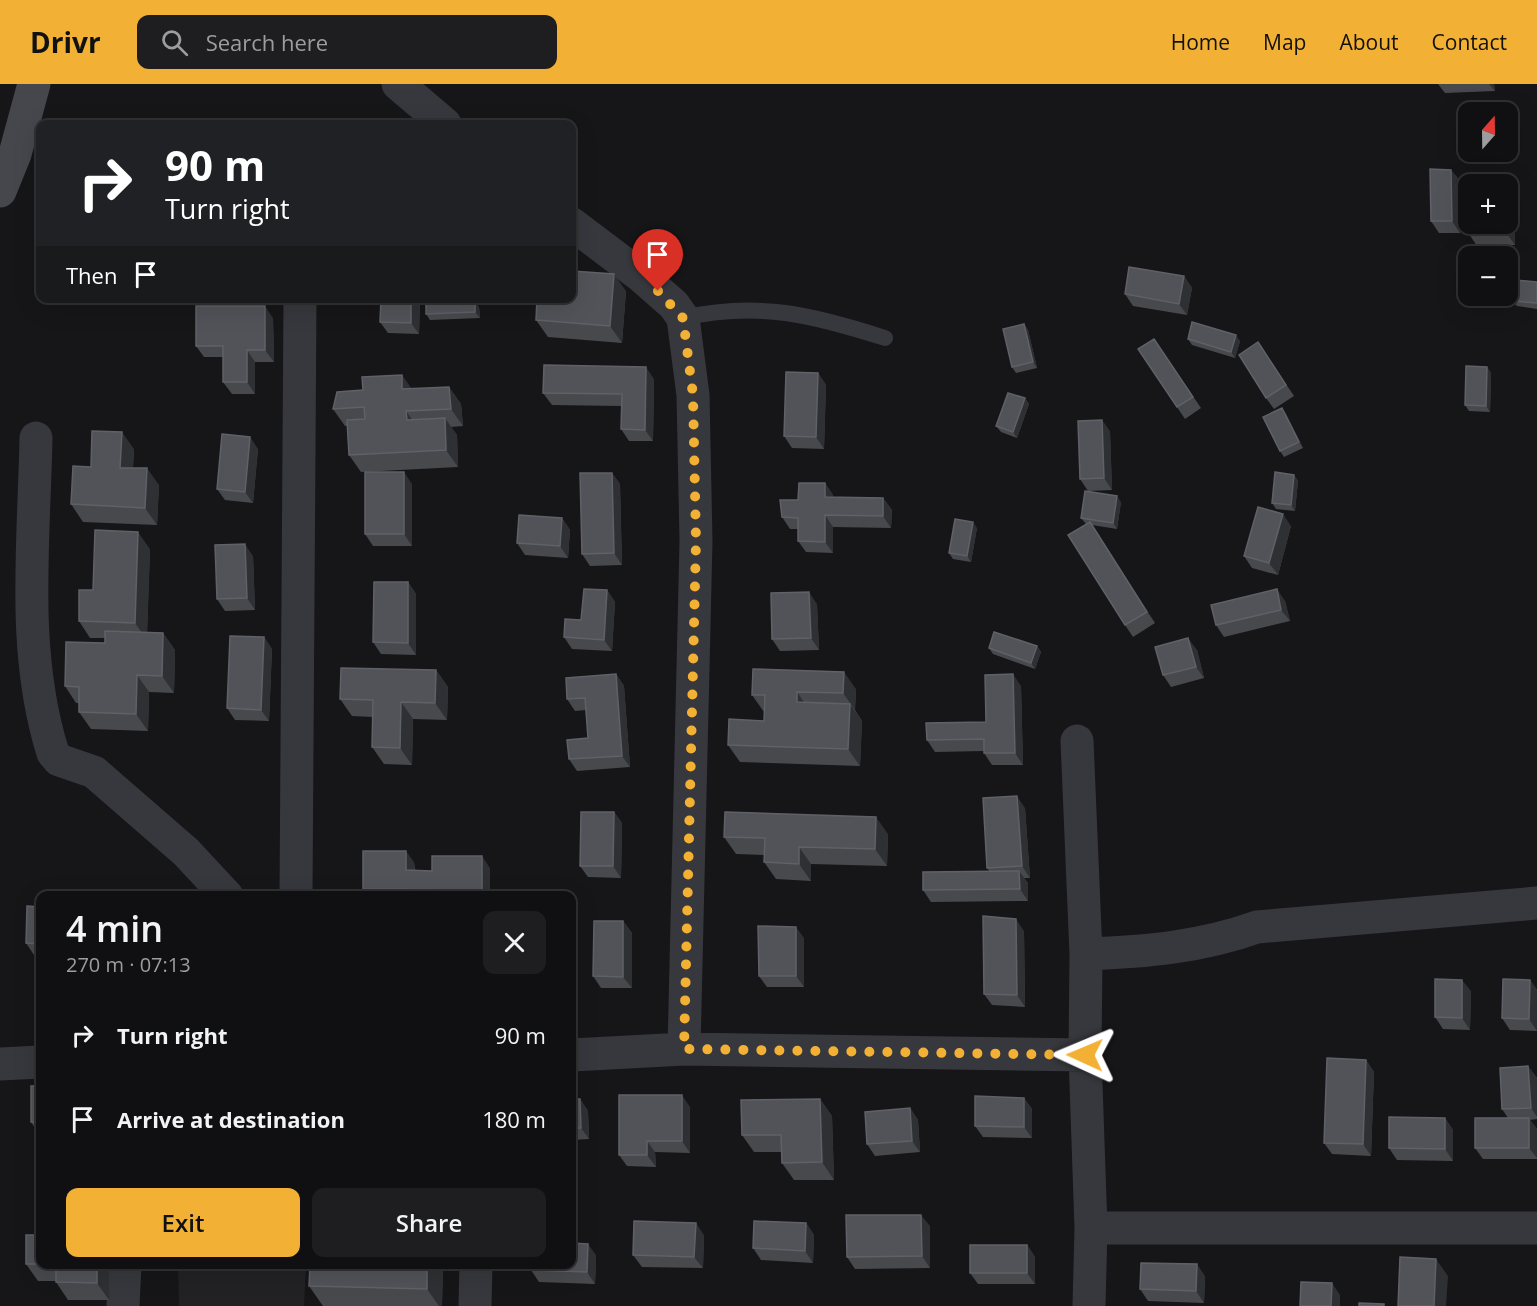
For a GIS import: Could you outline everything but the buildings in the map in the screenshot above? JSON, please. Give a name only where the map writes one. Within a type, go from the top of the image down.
[{"type":"street","points":[[0,191],[15,154],[34,84]]},
{"type":"street","points":[[398,84],[439,120]]},
{"type":"street","points":[[576,227],[641,276],[674,305],[683,318],[693,395],[696,541],[684,1049]]},
{"type":"street","points":[[296,891],[300,303]]},
{"type":"street","points":[[36,438],[32,617],[36,675],[53,753],[59,760],[94,772],[186,852],[222,891]]},
{"type":"street","points":[[1077,741],[1086,954],[1085,1055],[1091,1228],[1089,1306]]},
{"type":"street","points":[[1086,954],[1193,945],[1223,939],[1257,927],[1537,903]]},
{"type":"street","points":[[576,1055],[684,1049],[1085,1055]]},
{"type":"street","points":[[0,1064],[36,1062]]},
{"type":"street","points":[[1091,1228],[1537,1228]]},
{"type":"street","points":[[123,1306],[125,1269]]},
{"type":"street","points":[[475,1306],[476,1269]]},
{"type":"lane","points":[[683,318],[719,310],[781,312],[829,321],[885,338]]},
{"type":"shaded area","points":[[178,1269],[306,1269],[304,1306],[179,1306]]},
{"type":"route","points":[[658,291],[674,305],[683,318],[693,395],[696,541],[684,1049],[1085,1055]]}]
